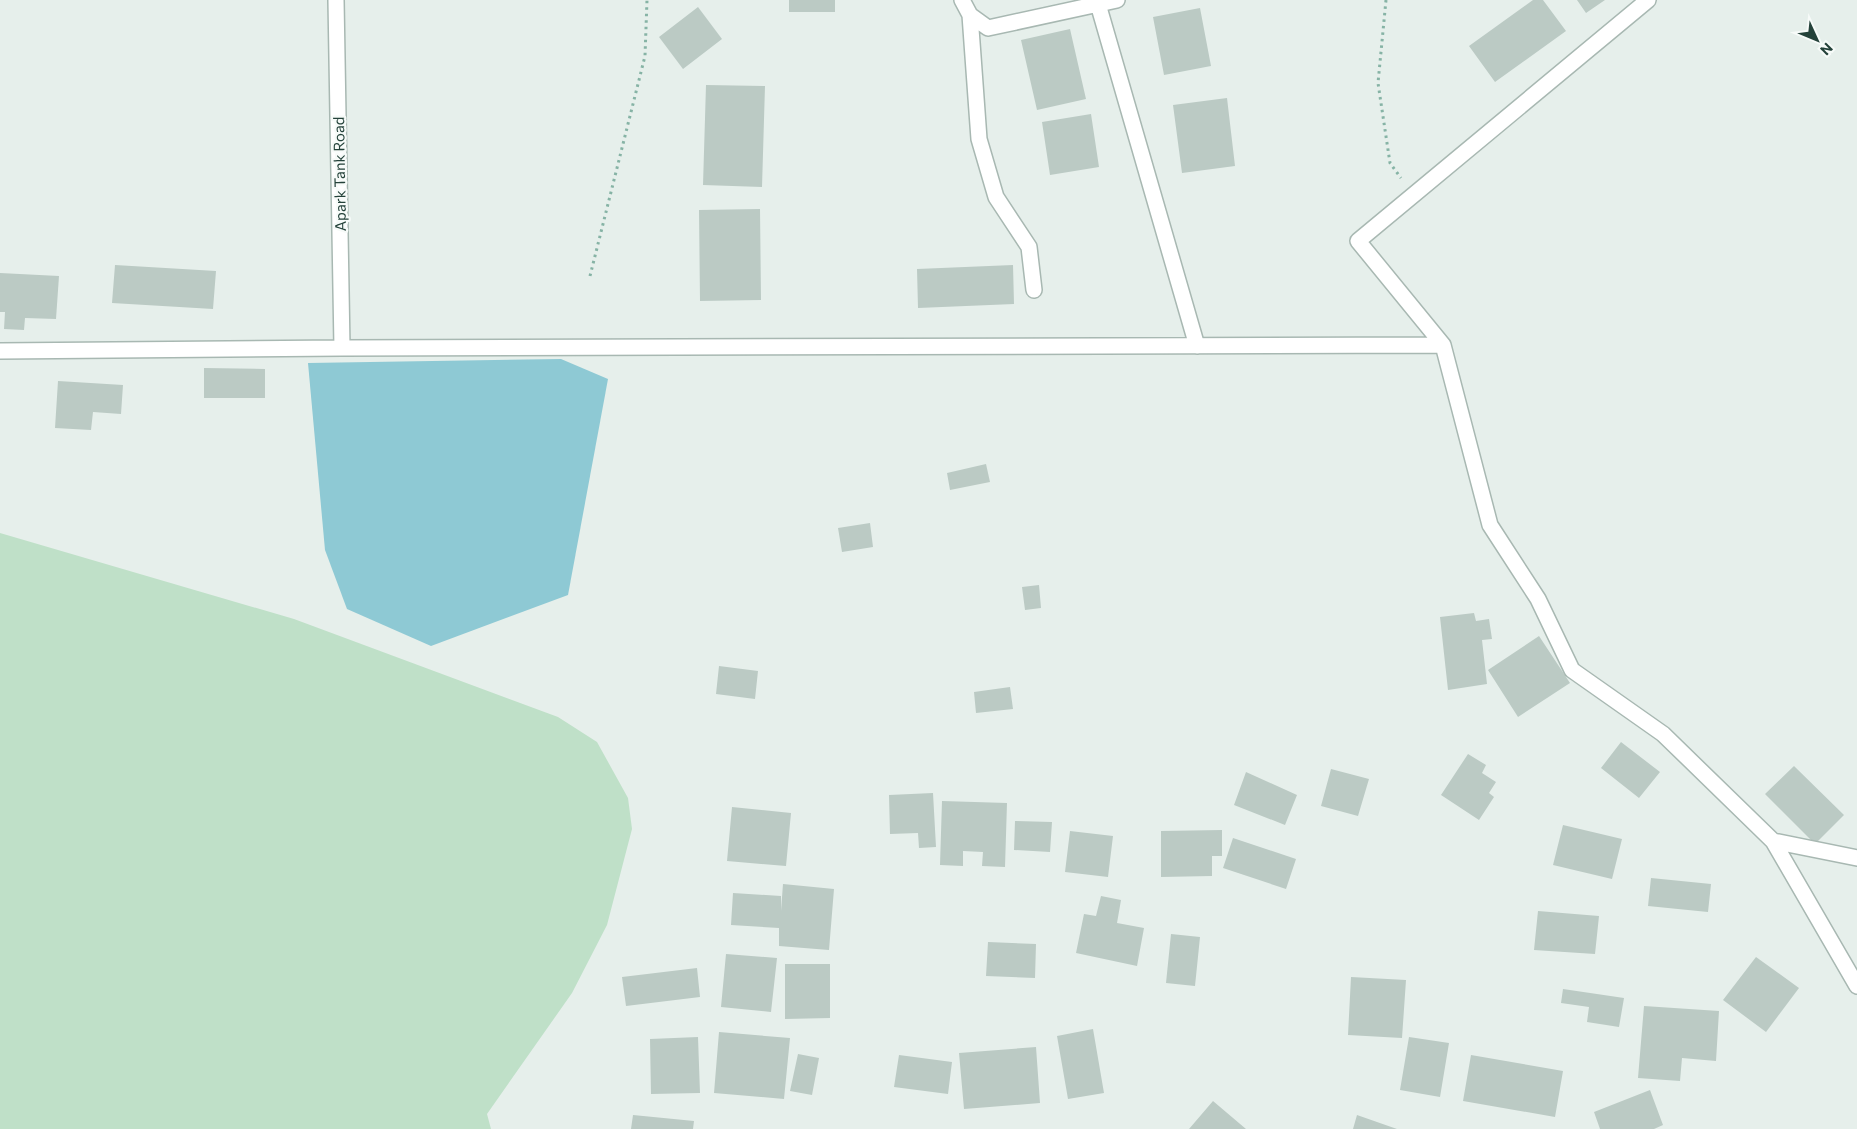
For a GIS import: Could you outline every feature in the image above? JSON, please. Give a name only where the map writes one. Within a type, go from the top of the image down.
[{"type":"street","name":"Apark Tank Road","points":[[336,0],[342,348]]},
{"type":"street","points":[[962,0],[970,15],[979,139],[996,197],[1029,247],[1034,290]]},
{"type":"street","points":[[970,15],[988,28],[1117,0]]},
{"type":"street","points":[[1648,0],[1412,194],[1358,241],[1443,345],[1490,525],[1538,599],[1572,670],[1664,734],[1772,840],[1857,986]]},
{"type":"street","points":[[1098,4],[1197,346]]},
{"type":"street","points":[[0,351],[342,348],[1443,345]]},
{"type":"street","points":[[1772,840],[1857,858]]},
{"type":"path","points":[[590,276],[645,56],[647,0]]},
{"type":"path","points":[[1386,0],[1378,83],[1390,163],[1412,194]]},
{"type":"green space","points":[[0,533],[294,619],[558,717],[597,742],[628,798],[632,829],[607,925],[572,993],[487,1114],[491,1129],[0,1129]]},
{"type":"water","points":[[561,359],[608,379],[568,595],[431,646],[347,609],[325,550],[308,363]]},
{"type":"building","points":[[789,0],[835,0],[835,12],[789,12]]},
{"type":"building","points":[[1533,0],[1543,0],[1566,31],[1495,82],[1469,46]]},
{"type":"building","points":[[1577,0],[1605,0],[1586,13]]},
{"type":"building","points":[[698,7],[722,39],[683,69],[659,37]]},
{"type":"building","points":[[1200,8],[1211,66],[1164,75],[1153,17]]},
{"type":"building","points":[[1070,29],[1086,99],[1037,110],[1021,40]]},
{"type":"building","points":[[706,85],[765,86],[762,187],[703,185]]},
{"type":"building","points":[[1227,98],[1235,166],[1182,173],[1173,105]]},
{"type":"building","points":[[1091,114],[1099,167],[1050,175],[1042,122]]},
{"type":"building","points":[[760,209],[761,300],[700,301],[699,210]]},
{"type":"building","points":[[115,265],[216,271],[213,309],[112,303]]},
{"type":"building","points":[[1013,265],[1014,304],[918,308],[917,269]]},
{"type":"building","points":[[0,273],[59,276],[56,319],[25,318],[24,330],[4,329],[5,312],[0,312]]},
{"type":"building","points":[[204,368],[265,369],[265,398],[204,398]]},
{"type":"building","points":[[58,381],[123,385],[121,414],[93,412],[91,430],[55,428]]},
{"type":"building","points":[[986,464],[990,482],[950,490],[947,473]]},
{"type":"building","points":[[870,523],[873,547],[842,552],[838,528]]},
{"type":"building","points":[[1039,585],[1041,608],[1025,610],[1022,587]]},
{"type":"building","points":[[1474,613],[1476,621],[1489,619],[1492,639],[1482,640],[1487,684],[1448,690],[1440,617]]},
{"type":"building","points":[[1539,636],[1570,683],[1518,717],[1488,670]]},
{"type":"building","points":[[719,666],[758,671],[755,699],[716,694]]},
{"type":"building","points":[[1010,687],[1013,709],[976,713],[974,692]]},
{"type":"building","points":[[1621,742],[1660,772],[1639,798],[1601,768]]},
{"type":"building","points":[[1468,754],[1486,765],[1482,773],[1496,782],[1489,793],[1494,797],[1479,820],[1441,795]]},
{"type":"building","points":[[1794,766],[1844,815],[1815,844],[1765,794]]},
{"type":"building","points":[[1331,769],[1369,779],[1358,816],[1321,806]]},
{"type":"building","points":[[1246,772],[1297,795],[1285,825],[1234,805]]},
{"type":"building","points":[[933,793],[936,847],[919,848],[918,833],[890,834],[889,795]]},
{"type":"building","points":[[942,801],[1007,803],[1005,867],[982,866],[983,852],[963,851],[963,866],[940,865]]},
{"type":"building","points":[[732,807],[791,813],[786,866],[727,861]]},
{"type":"building","points":[[1015,821],[1052,822],[1050,852],[1014,850]]},
{"type":"building","points":[[1563,825],[1622,839],[1612,879],[1553,865]]},
{"type":"building","points":[[1222,830],[1222,856],[1212,856],[1212,876],[1161,877],[1161,831]]},
{"type":"building","points":[[1070,831],[1113,836],[1108,877],[1065,872]]},
{"type":"building","points":[[1233,838],[1296,859],[1286,889],[1223,868]]},
{"type":"building","points":[[1651,878],[1711,884],[1708,912],[1648,906]]},
{"type":"building","points":[[783,884],[834,889],[829,950],[779,946],[779,928],[731,925],[733,893],[781,896],[781,911]]},
{"type":"building","points":[[1101,896],[1121,900],[1117,923],[1144,928],[1137,966],[1076,953],[1084,914],[1096,916]]},
{"type":"building","points":[[1538,911],[1599,916],[1595,954],[1534,950]]},
{"type":"building","points":[[1171,934],[1200,937],[1195,986],[1166,983]]},
{"type":"building","points":[[988,942],[1036,944],[1035,978],[986,976]]},
{"type":"building","points":[[726,954],[777,958],[771,1012],[721,1007]]},
{"type":"building","points":[[1756,957],[1799,988],[1766,1032],[1723,1000]]},
{"type":"building","points":[[785,964],[830,964],[830,1018],[785,1019]]},
{"type":"building","points":[[697,968],[700,997],[626,1006],[622,977]]},
{"type":"building","points":[[1351,977],[1406,980],[1402,1038],[1348,1035]]},
{"type":"building","points":[[1563,989],[1624,998],[1619,1027],[1587,1022],[1589,1007],[1561,1003]]},
{"type":"building","points":[[1644,1006],[1719,1011],[1716,1061],[1682,1058],[1680,1081],[1638,1078]]},
{"type":"building","points":[[1093,1029],[1104,1093],[1068,1099],[1057,1036]]},
{"type":"building","points":[[719,1032],[790,1038],[784,1099],[714,1093]]},
{"type":"building","points":[[698,1037],[700,1093],[651,1094],[650,1039]]},
{"type":"building","points":[[1409,1037],[1449,1043],[1440,1097],[1400,1090]]},
{"type":"building","points":[[1036,1047],[1040,1103],[964,1109],[959,1053]]},
{"type":"building","points":[[798,1054],[819,1058],[812,1095],[790,1091]]},
{"type":"building","points":[[899,1055],[952,1062],[948,1094],[894,1087]]},
{"type":"building","points":[[1471,1055],[1563,1071],[1555,1117],[1463,1101]]},
{"type":"building","points":[[1650,1090],[1663,1125],[1654,1129],[1600,1129],[1594,1112]]},
{"type":"building","points":[[1213,1101],[1246,1129],[1189,1129]]},
{"type":"building","points":[[633,1115],[694,1121],[693,1129],[631,1129]]},
{"type":"building","points":[[1357,1115],[1397,1129],[1353,1129]]}]
